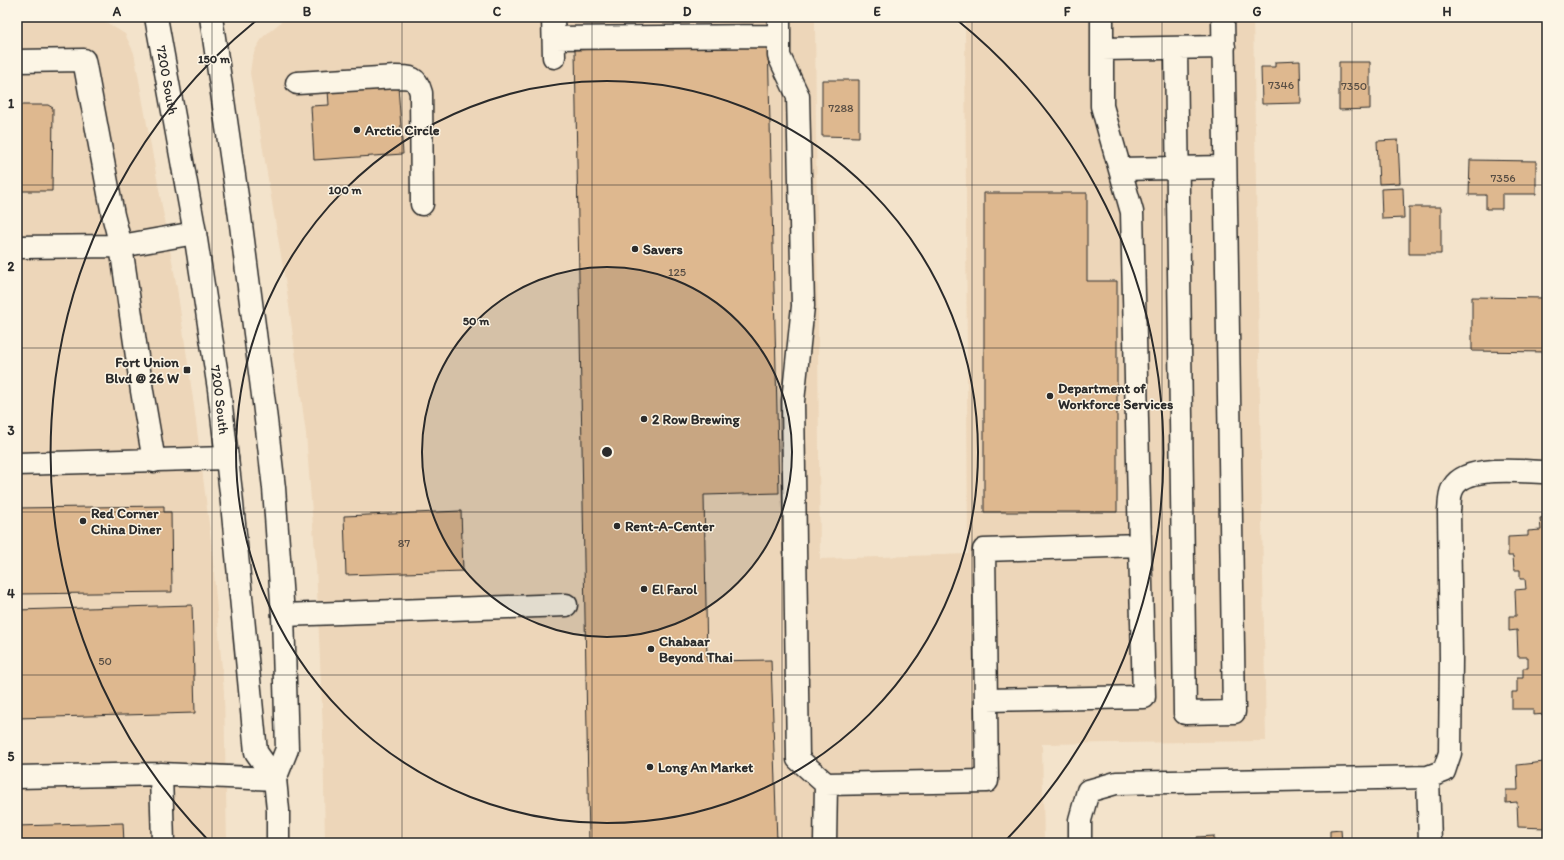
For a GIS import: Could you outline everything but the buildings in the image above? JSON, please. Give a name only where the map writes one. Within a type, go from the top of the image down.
[{"type":"main road","name":"7200 South","points":[[156,17],[195,233],[219,389],[256,752],[275,779]]},
{"type":"main road","name":"7200 South","points":[[211,17],[240,217],[274,488],[283,616],[287,749],[275,779],[278,810],[278,843]]},
{"type":"main road","points":[[986,700],[1144,697],[1132,212],[1102,106],[1102,17]]},
{"type":"main road","points":[[1176,48],[1185,713],[1234,712],[1223,17]]},
{"type":"main road","points":[[554,37],[779,27],[779,56],[798,96],[802,306],[794,402],[798,759],[826,784],[987,781],[984,550],[1140,545]]},
{"type":"main road","points":[[1102,49],[1224,48]]},
{"type":"main road","points":[[17,62],[84,60],[113,214],[121,246],[154,461]]},
{"type":"main road","points":[[297,83],[396,77],[415,79],[419,85],[421,93],[422,204]]},
{"type":"main road","points":[[1120,169],[1225,167]]},
{"type":"main road","points":[[17,247],[121,246],[195,233]]},
{"type":"main road","points":[[17,464],[227,458]]},
{"type":"main road","points":[[1080,843],[1080,820],[1088,791],[1116,782],[1428,777],[1444,771],[1450,752],[1451,658],[1449,511],[1452,489],[1465,475],[1486,471],[1547,472]]},
{"type":"main road","points":[[283,616],[566,605]]},
{"type":"main road","points":[[17,777],[161,774],[275,779]]},
{"type":"main road","points":[[161,774],[163,843]]},
{"type":"main road","points":[[1428,777],[1430,843]]},
{"type":"main road","points":[[825,843],[826,784]]},
{"type":"shaded area","points":[[17,17],[98,17],[125,34],[134,53],[177,288],[211,540],[224,692],[227,843],[17,843]]},
{"type":"shaded area","points":[[305,17],[815,17],[820,559],[968,554],[965,17],[1253,17],[1266,741],[1042,744],[1044,843],[325,843],[323,732],[316,565],[306,434],[287,291],[250,73],[255,50],[263,37],[282,21]]},
{"type":"place","name":"Arctic Circle","points":[[357,130]]},
{"type":"place","name":"Savers","points":[[635,249]]},
{"type":"place","name":"Fort Union Blvd @ 26 W","points":[[187,370]]},
{"type":"place","name":"Department of Workforce Services","points":[[1050,396]]},
{"type":"place","name":"2 Row Brewing","points":[[644,419]]},
{"type":"place","name":"Red Corner China Diner","points":[[83,521]]},
{"type":"place","name":"Rent-A-Center","points":[[617,526]]},
{"type":"place","name":"El Farol","points":[[644,589]]},
{"type":"place","name":"Chabaar Beyond Thai","points":[[651,649]]},
{"type":"place","name":"Long An Market","points":[[650,767]]}]
